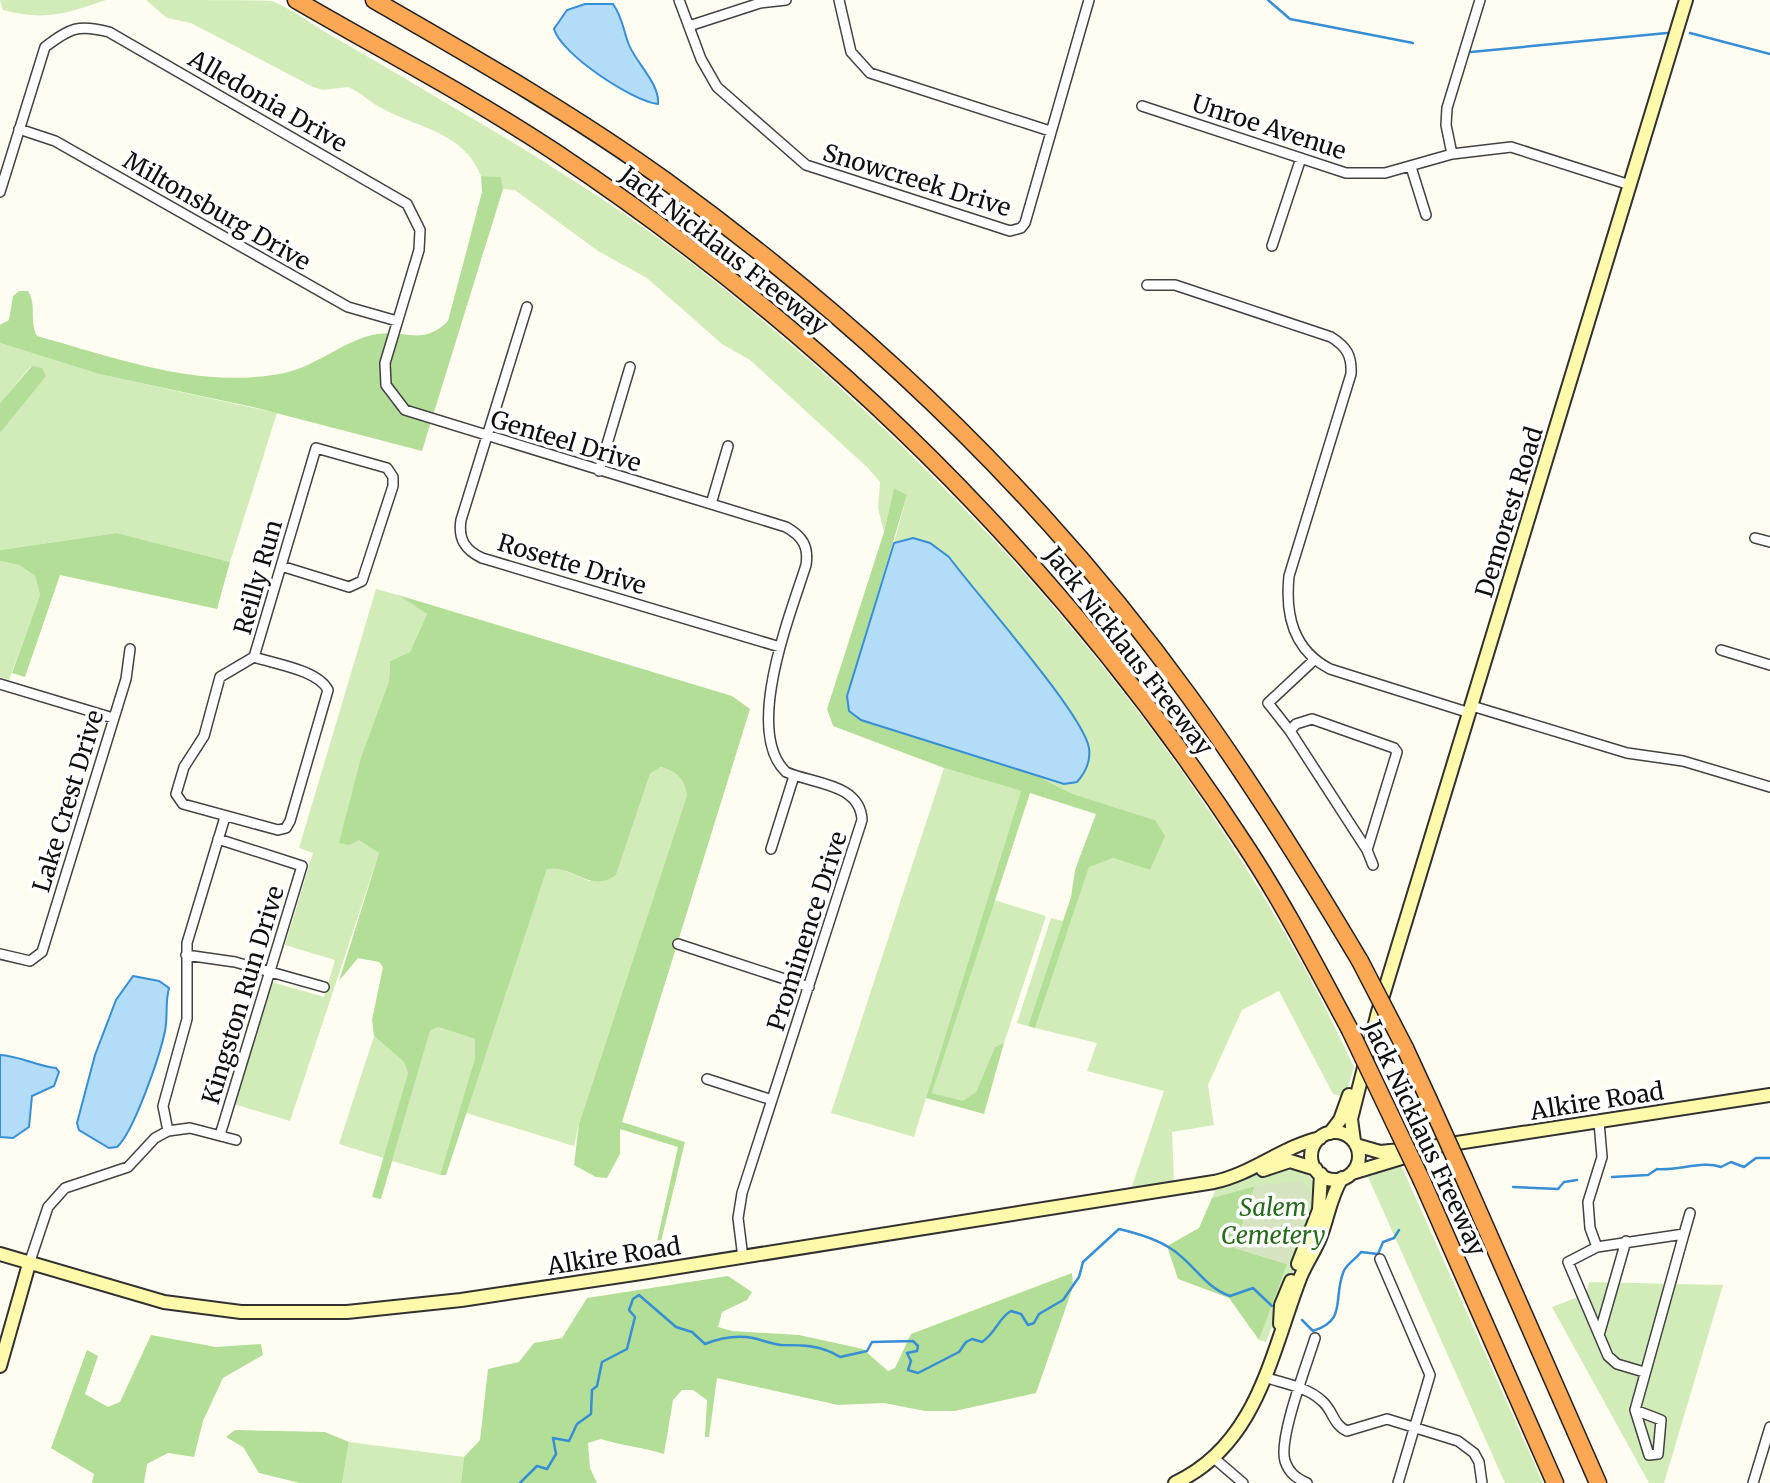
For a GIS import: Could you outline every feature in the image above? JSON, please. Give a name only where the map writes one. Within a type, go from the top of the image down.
[{"type":"highway","name":"Jack Nicklaus Freeway","points":[[296,0],[551,149],[612,191],[786,324],[902,427],[981,506],[1080,619],[1202,781],[1278,898],[1349,1028],[1422,1181],[1555,1483]]},
{"type":"highway","name":"Jack Nicklaus Freeway","points":[[374,0],[516,83],[664,180],[801,285],[944,414],[1010,481],[1075,555],[1186,692],[1261,799],[1360,961],[1428,1098],[1598,1483]]},
{"type":"main road","name":"Demorest Road","points":[[1325,1135],[1343,1112],[1364,1049],[1371,1037],[1686,0]]},
{"type":"main road","name":"Demorest Road","points":[[1355,1143],[1351,1119],[1371,1051],[1371,1037]]},
{"type":"main road","name":"Alkire Road","points":[[1355,1143],[1380,1152],[1431,1147],[1770,1095]]},
{"type":"main road","points":[[1175,1483],[1215,1459],[1244,1421],[1264,1377],[1299,1280],[1319,1241],[1333,1193],[1359,1161],[1355,1143],[1344,1134],[1325,1135],[1312,1154],[1319,1172],[1319,1210],[1281,1305],[1279,1335]]},
{"type":"main road","name":"Alkire Road","points":[[0,1254],[164,1303],[241,1312],[361,1311],[461,1300],[743,1258],[1214,1182],[1236,1175],[1291,1147],[1325,1135]]},
{"type":"main road","name":"Alkire Road","points":[[1346,1176],[1431,1147]]},
{"type":"main road","name":"Alkire Road","points":[[1236,1175],[1249,1175],[1287,1161],[1319,1172]]},
{"type":"main road","points":[[1319,1172],[1346,1176]]},
{"type":"main road","points":[[0,1366],[29,1264]]},
{"type":"street","name":"Snowcreek Drive","points":[[678,0],[717,87],[806,165],[1010,230],[1021,228],[1050,131]]},
{"type":"street","points":[[689,26],[760,3],[786,0]]},
{"type":"street","points":[[839,0],[851,52],[870,73],[1050,131],[1089,0]]},
{"type":"street","points":[[1452,154],[1446,125],[1447,108],[1480,0]]},
{"type":"street","name":"Alledonia Drive","points":[[19,129],[45,47],[65,32],[85,26],[109,32],[407,204]]},
{"type":"street","name":"Unroe Avenue","points":[[1142,106],[1301,159],[1359,175],[1411,167],[1452,154],[1511,147],[1630,185]]},
{"type":"street","points":[[0,192],[19,129]]},
{"type":"street","name":"Miltonsburg Drive","points":[[19,129],[55,141],[348,307],[397,321]]},
{"type":"street","points":[[1272,246],[1301,159]]},
{"type":"street","points":[[1411,167],[1426,215]]},
{"type":"street","name":"Genteel Drive","points":[[407,204],[420,230],[419,250],[385,363],[386,385],[391,395],[413,415],[786,527],[804,542],[808,554],[780,647]]},
{"type":"street","points":[[1147,285],[1175,285],[1331,337],[1344,345],[1351,359],[1351,374],[1289,576],[1287,599],[1291,625],[1313,660],[1345,674],[1627,754],[1683,761],[1770,787]]},
{"type":"street","points":[[487,437],[527,307]]},
{"type":"street","points":[[599,471],[630,368]]},
{"type":"street","name":"Rosette Drive","points":[[487,437],[460,528],[468,550],[482,558],[780,647]]},
{"type":"street","points":[[711,504],[728,446]]},
{"type":"street","name":"Reilly Run","points":[[225,817],[183,804],[176,794],[184,767],[204,736],[220,677],[254,657],[316,448],[387,468],[393,477],[393,486],[362,580],[349,587],[281,566]]},
{"type":"street","points":[[1755,538],[1770,542]]},
{"type":"street","points":[[771,849],[794,776],[779,766],[771,736],[769,692],[780,647]]},
{"type":"street","name":"Lake Crest Drive","points":[[0,954],[25,961],[34,960],[42,952],[126,679],[130,649]]},
{"type":"street","points":[[1721,650],[1770,665]]},
{"type":"street","points":[[168,1131],[163,1106],[187,1019],[186,955],[195,907],[225,817],[274,831],[286,828],[327,700],[328,690],[324,682],[254,657]]},
{"type":"street","points":[[1313,660],[1268,703],[1290,731],[1367,850],[1373,865]]},
{"type":"street","points":[[0,684],[113,718]]},
{"type":"street","points":[[1290,731],[1296,724],[1311,719],[1394,748],[1397,752],[1367,850]]},
{"type":"street","name":"Prominence Drive","points":[[743,1258],[739,1206],[860,828],[859,804],[848,793],[794,776]]},
{"type":"street","name":"Kingston Run Drive","points":[[218,839],[302,866],[220,1135]]},
{"type":"street","points":[[678,944],[809,987]]},
{"type":"street","points":[[186,955],[218,959],[324,987]]},
{"type":"street","points":[[707,1079],[772,1100]]},
{"type":"street","points":[[1597,1247],[1590,1228],[1588,1202],[1602,1157],[1599,1122]]},
{"type":"street","points":[[29,1264],[48,1207],[59,1193],[74,1184],[128,1167],[155,1138],[168,1131],[190,1128],[236,1140]]},
{"type":"street","points":[[1634,1410],[1661,1420],[1658,1454],[1649,1455],[1634,1410],[1690,1213]]},
{"type":"street","points":[[1644,1373],[1617,1364],[1608,1356],[1568,1262],[1597,1247],[1684,1234]]},
{"type":"street","points":[[1599,1335],[1626,1241]]},
{"type":"street","points":[[1380,1259],[1429,1368],[1398,1483]]},
{"type":"street","points":[[1307,1483],[1294,1478],[1283,1453],[1315,1338]]},
{"type":"street","points":[[1264,1377],[1300,1389],[1322,1400],[1338,1426],[1347,1431],[1387,1419],[1467,1446],[1479,1462],[1482,1483]]},
{"type":"street","points":[[1753,1483],[1770,1427]]},
{"type":"street","points":[[1215,1459],[1242,1483]]},
{"type":"green space","points":[[0,0],[106,0],[66,12],[31,15],[3,10]]},
{"type":"green space","points":[[146,0],[272,1],[287,8],[509,140],[611,205],[722,287],[828,377],[907,451],[984,529],[1057,611],[1126,696],[1191,784],[1251,875],[1305,970],[1354,1067],[1345,1097],[1333,1094],[1279,991],[1242,1010],[1208,1085],[1214,1125],[1172,1132],[1174,1182],[1131,1189],[1164,1091],[1087,1071],[1097,1043],[1035,1028],[1089,866],[1113,858],[1150,870],[1155,820],[1073,794],[1033,774],[1064,784],[972,588],[949,557],[913,538],[894,543],[907,495],[894,488],[884,532],[878,508],[880,482],[750,360],[722,344],[647,278],[598,251],[515,190],[503,189],[501,177],[481,176],[474,162],[453,141],[385,110],[348,87],[323,90],[313,87],[191,23],[167,18]]},
{"type":"green space","points":[[481,176],[501,177],[503,189],[422,451],[257,408],[99,374],[0,343],[0,325],[9,320],[13,296],[19,291],[28,291],[31,296],[33,325],[37,336],[128,362],[190,375],[253,377],[284,373],[308,365],[366,337],[388,333],[430,333],[448,321],[482,192]]},
{"type":"green space","points":[[0,343],[99,374],[277,413],[230,562],[117,533],[0,550],[0,433],[45,376],[31,366],[0,403]]},
{"type":"green space","points":[[32,366],[42,368],[46,376],[0,433],[0,403]]},
{"type":"green space","points":[[894,488],[907,495],[847,696],[849,711],[861,720],[1033,774],[1073,794],[1155,820],[1165,836],[1150,870],[1113,858],[1089,867],[1035,1028],[1028,1026],[1071,897],[1075,870],[1096,814],[1030,793],[932,1093],[963,1101],[976,1092],[995,1047],[1004,1043],[984,1114],[926,1098],[1021,791],[944,768],[833,726],[827,709],[884,532]]},
{"type":"green space","points":[[117,533],[230,562],[217,609],[60,575],[25,677],[12,673],[40,595],[35,576],[19,565],[0,561],[0,550]]},
{"type":"green space","points":[[0,561],[19,565],[35,576],[40,595],[9,680],[0,677]]},
{"type":"green space","points":[[376,589],[398,595],[427,614],[410,652],[390,661],[389,681],[361,757],[340,843],[359,839],[379,853],[290,1121],[234,1104],[272,982],[324,997],[335,960],[285,945],[313,853],[299,848]]},
{"type":"green space","points":[[398,595],[732,696],[750,709],[622,1122],[685,1142],[659,1250],[655,1250],[678,1147],[620,1129],[620,1154],[607,1178],[596,1177],[574,1165],[579,1124],[687,795],[679,776],[661,767],[650,774],[616,875],[598,881],[565,870],[547,869],[446,1175],[440,1175],[475,1058],[475,1039],[438,1027],[430,1031],[381,1199],[372,1197],[408,1073],[404,1062],[374,1036],[372,1020],[383,967],[379,962],[358,958],[339,981],[379,853],[359,840],[349,845],[339,843],[361,757],[389,681],[390,661],[410,652],[427,614]]},
{"type":"green space","points":[[661,767],[679,776],[687,795],[574,1146],[466,1113],[547,869],[557,867],[589,881],[616,875],[650,774]]},
{"type":"green space","points":[[944,768],[1021,791],[914,1137],[831,1113]]},
{"type":"green space","points":[[994,900],[1046,916],[1004,1043],[995,1047],[976,1092],[963,1102],[932,1093]]},
{"type":"green space","points":[[1051,918],[1063,921],[1028,1026],[1017,1023]]},
{"type":"green space","points":[[438,1027],[475,1039],[475,1058],[440,1175],[392,1161],[430,1031]]},
{"type":"green space","points":[[374,1036],[404,1062],[408,1073],[384,1158],[339,1144]]},
{"type":"green space","points":[[1401,1165],[1543,1483],[1505,1483],[1368,1177]]},
{"type":"green space","points":[[1292,1168],[1310,1177],[1314,1183],[1315,1195],[1305,1235],[1266,1342],[1259,1340],[1312,1193],[1255,1186],[1212,1198],[1216,1189],[1274,1169]]},
{"type":"green space","name":"Salem Cemetery","points":[[1302,1181],[1312,1193],[1287,1264],[1235,1248],[1255,1186]]},
{"type":"green space","points":[[1255,1186],[1235,1248],[1287,1264],[1259,1340],[1229,1298],[1178,1279],[1167,1246],[1199,1228],[1212,1198]]},
{"type":"green space","points":[[1072,1273],[1073,1287],[1036,1393],[955,1411],[925,1411],[884,1403],[838,1405],[717,1378],[709,1437],[705,1437],[707,1400],[693,1390],[682,1390],[673,1400],[664,1454],[601,1439],[588,1443],[590,1468],[597,1483],[461,1483],[464,1457],[480,1440],[488,1369],[519,1362],[534,1343],[562,1338],[587,1298],[728,1276],[752,1292],[747,1300],[722,1312],[718,1327],[732,1331],[799,1335],[863,1349],[888,1371],[895,1368],[911,1334]]},
{"type":"green space","points":[[1589,1282],[1723,1285],[1664,1483],[1649,1483],[1552,1307],[1586,1294]]},
{"type":"green space","points":[[151,1335],[216,1347],[261,1344],[263,1355],[223,1378],[203,1421],[194,1457],[168,1453],[147,1464],[144,1483],[92,1483],[94,1474],[51,1448],[87,1350],[98,1356],[85,1394],[108,1407],[120,1402]]},
{"type":"green space","points":[[235,1430],[325,1432],[349,1442],[342,1483],[300,1483],[259,1473],[243,1447],[226,1437]]},
{"type":"green space","points":[[349,1442],[464,1457],[461,1483],[342,1483]]},
{"type":"water","points":[[585,4],[613,4],[629,45],[652,82],[658,104],[632,95],[599,75],[559,39],[554,29],[567,10]]},
{"type":"water","points":[[913,538],[930,543],[949,557],[1027,653],[1068,709],[1089,748],[1087,767],[1077,782],[1064,784],[861,720],[849,711],[847,696],[894,543]]},
{"type":"water","points":[[133,976],[159,981],[169,988],[166,1025],[152,1074],[131,1126],[117,1147],[109,1148],[79,1130],[77,1123],[95,1055],[116,1000]]},
{"type":"water","points":[[0,1055],[56,1068],[59,1072],[54,1086],[32,1096],[29,1127],[13,1138],[0,1137]]},
{"type":"waterway","points":[[1268,0],[1290,19],[1413,43]]},
{"type":"waterway","points":[[1471,52],[1667,33]]},
{"type":"waterway","points":[[1690,33],[1770,54]]},
{"type":"waterway","points":[[1612,1177],[1648,1175],[1657,1169],[1698,1165],[1721,1167],[1731,1162],[1744,1167],[1756,1158],[1770,1158]]},
{"type":"waterway","points":[[1513,1187],[1558,1189],[1564,1182],[1577,1180]]},
{"type":"waterway","points":[[520,1483],[537,1466],[547,1469],[556,1454],[553,1438],[569,1441],[577,1424],[591,1414],[592,1390],[597,1386],[602,1362],[627,1349],[635,1317],[629,1310],[633,1299],[639,1295],[676,1327],[692,1332],[705,1344],[747,1337],[778,1344],[819,1348],[840,1357],[867,1351],[872,1342],[913,1341],[918,1346],[917,1351],[907,1353],[911,1361],[908,1370],[918,1373],[959,1352],[966,1342],[972,1339],[982,1342],[1011,1311],[1021,1314],[1028,1325],[1034,1323],[1039,1314],[1063,1300],[1079,1277],[1083,1262],[1119,1229],[1170,1248],[1221,1292],[1230,1296],[1253,1288],[1272,1306]]},
{"type":"waterway","points":[[1302,1320],[1313,1331],[1331,1321],[1337,1308],[1340,1283],[1346,1267],[1361,1252],[1378,1254],[1383,1242],[1394,1238],[1399,1230]]}]
